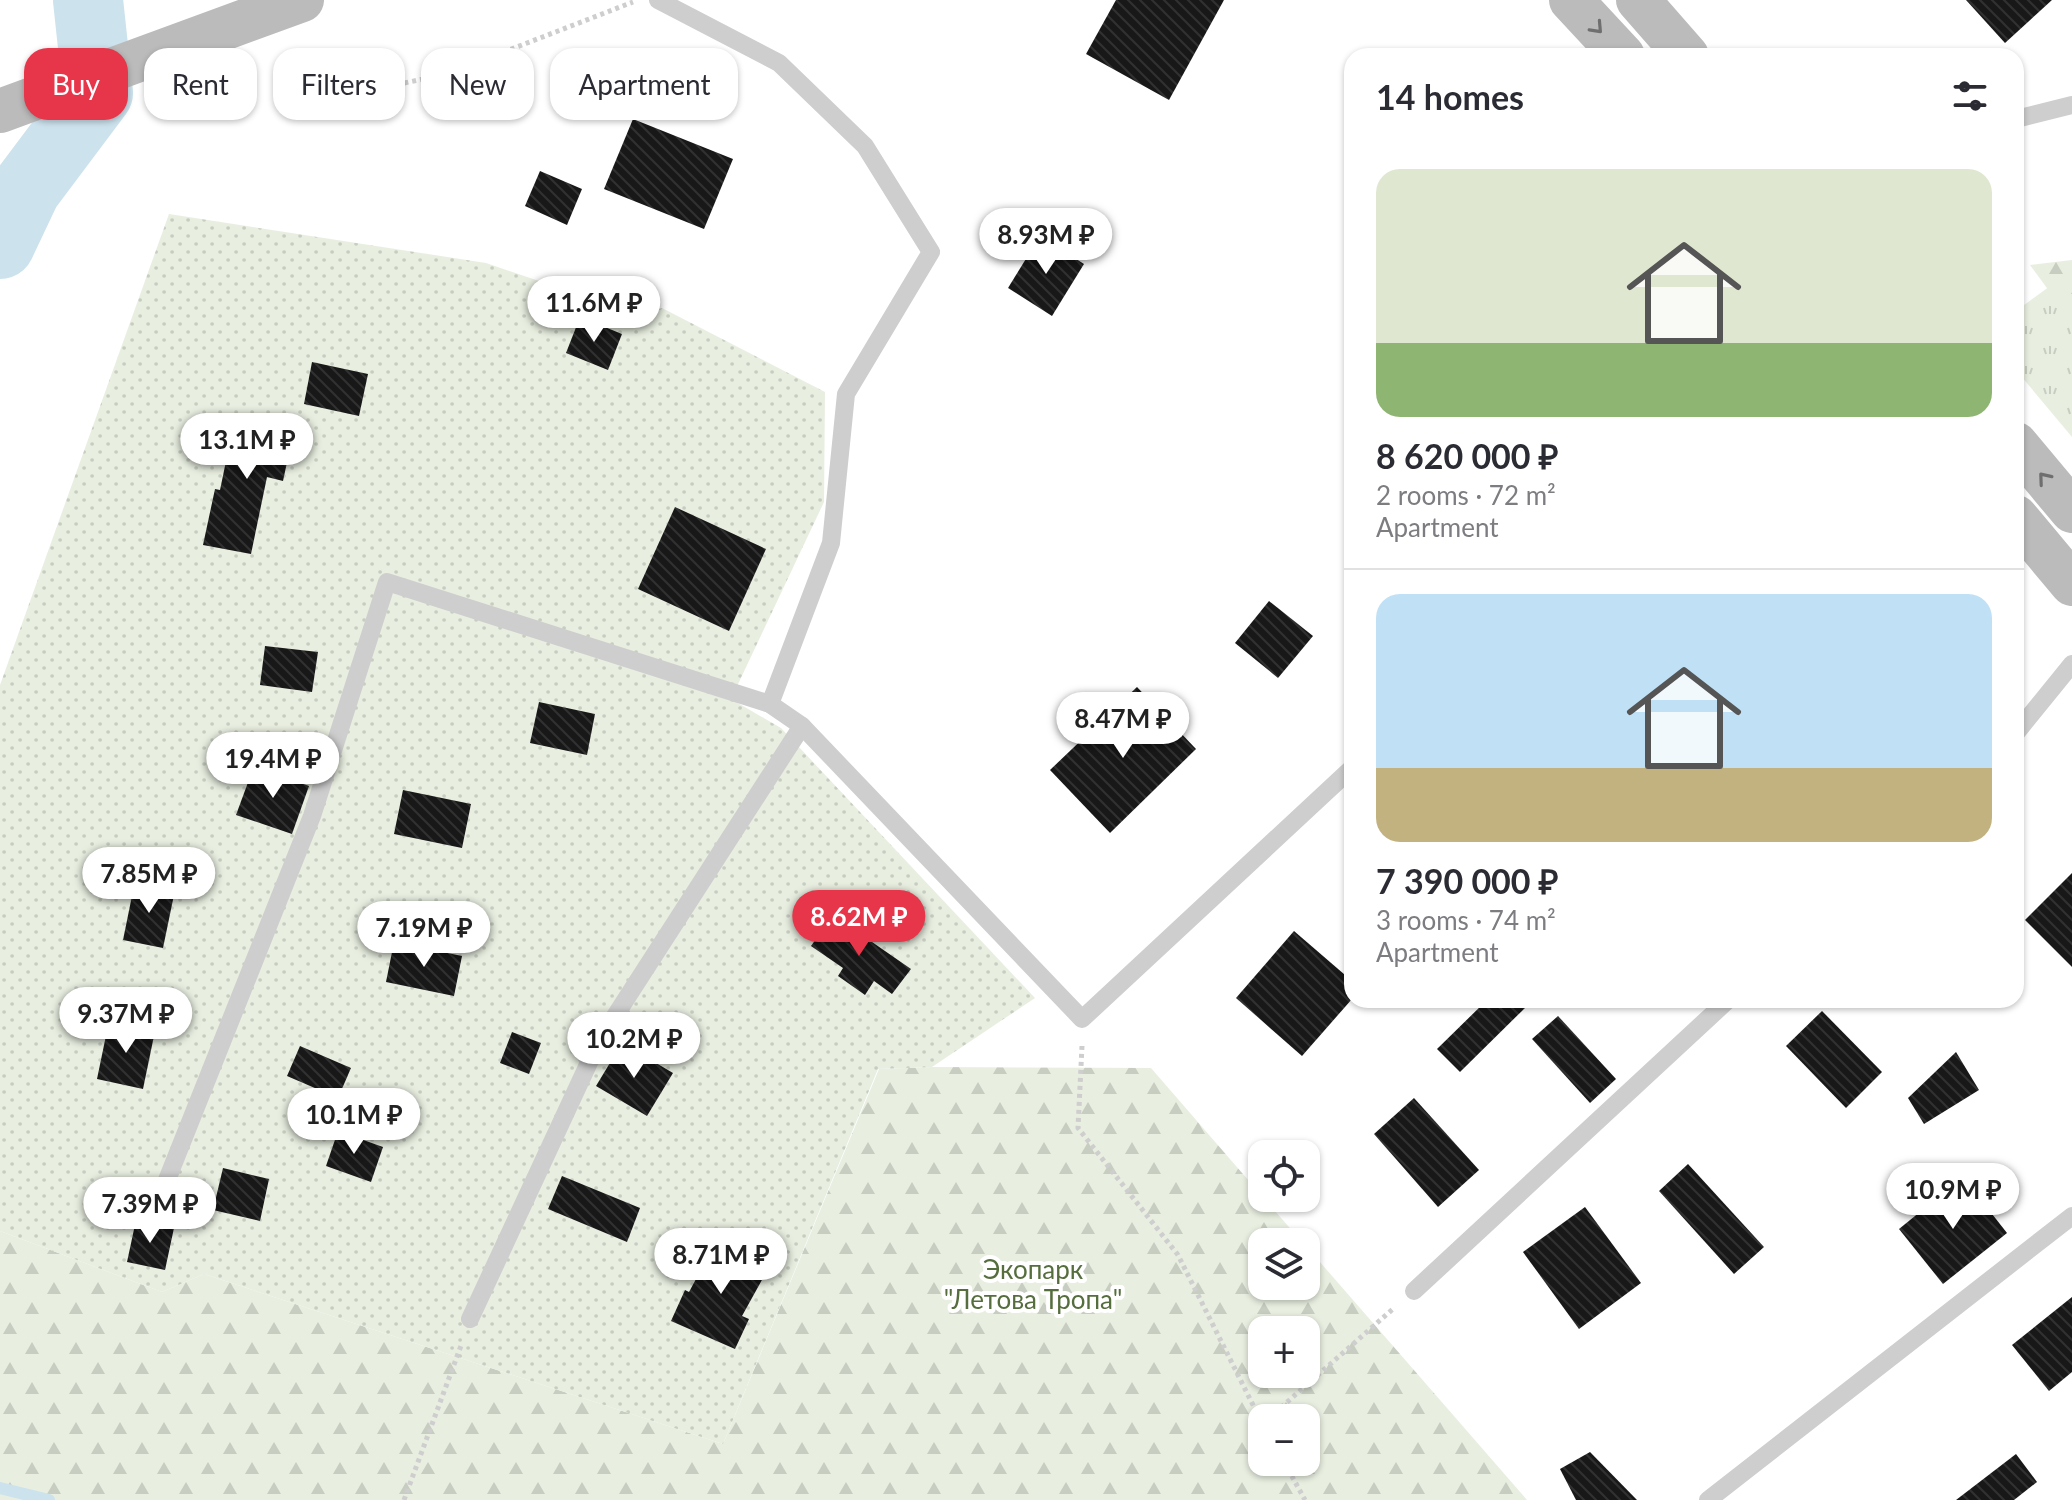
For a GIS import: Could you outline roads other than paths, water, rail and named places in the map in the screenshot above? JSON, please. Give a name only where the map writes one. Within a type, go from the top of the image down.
[{"type":"main road","points":[[0,111],[302,0]]},
{"type":"main road","points":[[1571,0],[1616,48]]},
{"type":"main road","points":[[1638,0],[1680,48]]},
{"type":"main road","points":[[2024,454],[2072,511]]},
{"type":"main road","points":[[2024,527],[2072,584]]},
{"type":"lane","points":[[658,0],[779,63],[865,146],[931,252],[846,394],[831,543],[770,704]]},
{"type":"lane","points":[[2024,117],[2072,105]]},
{"type":"lane","points":[[159,1200],[312,816],[387,582],[770,704],[802,726],[1082,1019],[1344,775]]},
{"type":"lane","points":[[2024,723],[2072,664]]},
{"type":"lane","points":[[470,1319],[599,1041],[802,726]]},
{"type":"lane","points":[[1414,1291],[1719,1008]]},
{"type":"lane","points":[[1708,1500],[2072,1216]]},
{"type":"waterway","points":[[0,244],[26,189],[98,93],[88,0]]},
{"type":"waterway","points":[[0,1488],[49,1500]]},
{"type":"park label","name":"Экопарк \"Летова Тропа\"","points":[[1033,1284]]}]
